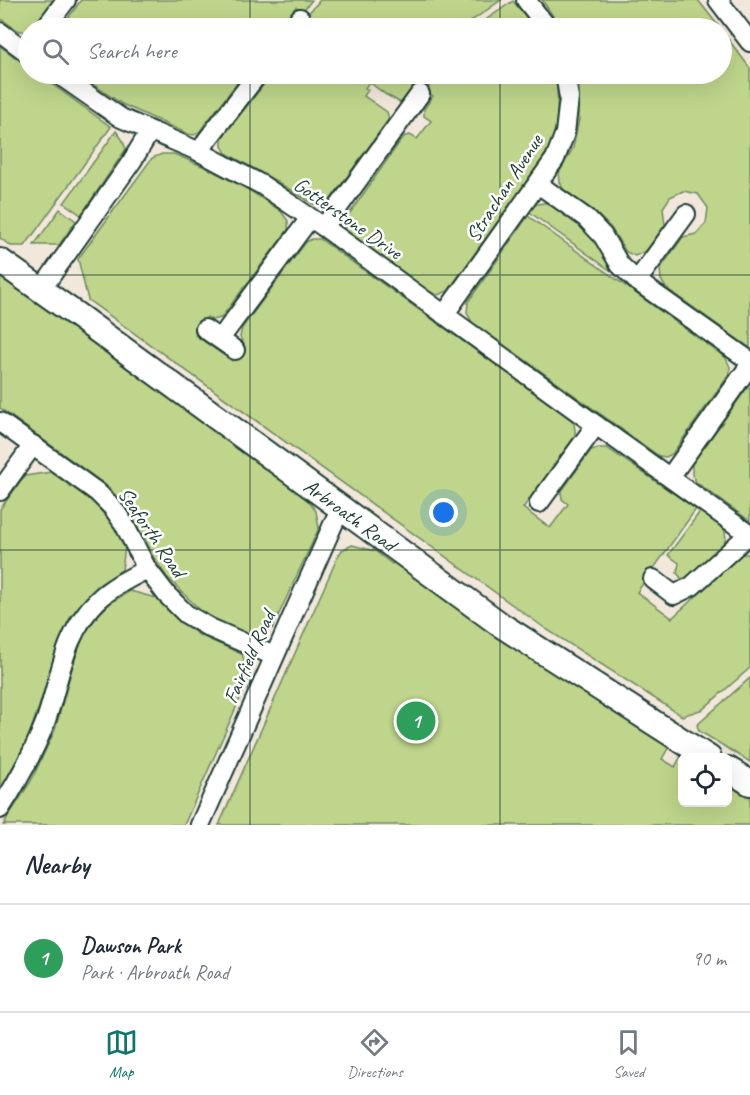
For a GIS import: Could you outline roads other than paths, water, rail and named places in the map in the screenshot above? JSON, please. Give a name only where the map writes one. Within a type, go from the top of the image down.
[{"type":"main road","name":"Arbroath Road","points":[[0,261],[501,625],[701,753]]},
{"type":"main road","points":[[732,772],[750,783]]},
{"type":"street","points":[[52,18],[66,0]]},
{"type":"street","points":[[526,0],[540,18]]},
{"type":"street","points":[[718,0],[732,18]]},
{"type":"street","points":[[732,18],[750,42]]},
{"type":"street","points":[[0,32],[18,45]]},
{"type":"street","name":"Gotterstone Drive","points":[[72,84],[121,118],[200,152],[262,185],[749,534],[692,586],[674,595],[653,579]]},
{"type":"street","points":[[200,152],[250,84]]},
{"type":"street","name":"Strachan Avenue","points":[[444,315],[555,159],[565,134],[569,98],[567,84]]},
{"type":"street","points":[[220,339],[420,94]]},
{"type":"street","points":[[41,290],[132,161],[150,131]]},
{"type":"street","points":[[538,184],[586,218],[603,236],[620,265],[637,281],[750,363],[670,477]]},
{"type":"street","points":[[637,281],[686,214]]},
{"type":"street","name":"Seaforth Road","points":[[0,422],[97,492],[124,524],[147,569],[167,595],[186,614],[210,628],[274,656]]},
{"type":"street","points":[[539,502],[596,425]]},
{"type":"street","points":[[0,491],[33,445]]},
{"type":"street","name":"Fairfield Road","points":[[200,825],[341,508]]},
{"type":"street","points":[[0,809],[22,775],[46,721],[67,647],[79,622],[103,596],[147,569]]},
{"type":"place","name":"Dawson Park","points":[[416,721]]}]
